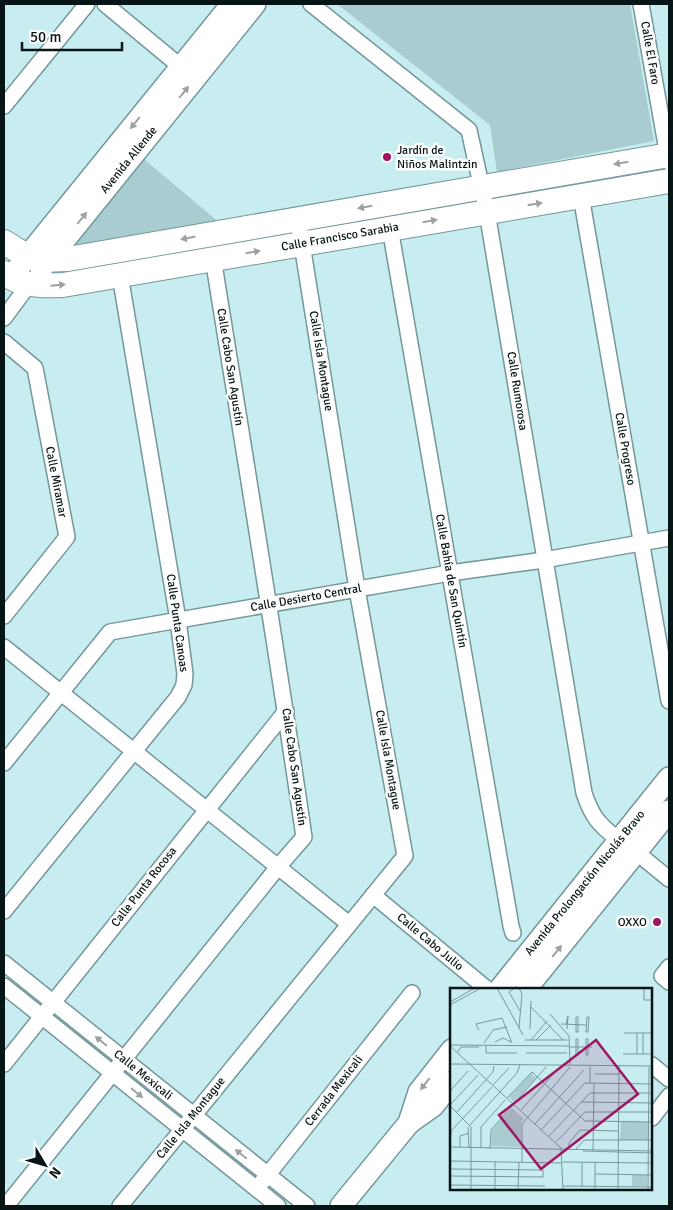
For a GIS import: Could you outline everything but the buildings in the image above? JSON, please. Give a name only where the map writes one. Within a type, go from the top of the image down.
[{"type":"main road","name":"Avenida Allende","points":[[39,257],[181,67],[232,4]]},
{"type":"main road","name":"Avenida Allende","points":[[12,280],[39,257],[256,4]]},
{"type":"main road","name":"Calle Francisco Sarabia","points":[[39,257],[68,258],[116,251],[482,186],[669,158]]},
{"type":"main road","name":"Calle Francisco Sarabia","points":[[12,280],[48,286],[63,285],[669,181]]},
{"type":"main road","points":[[4,242],[11,248],[39,257]]},
{"type":"main road","name":"Avenida Prolongación Nicolás Bravo","points":[[501,988],[669,778]]},
{"type":"main road","name":"Avenida Prolongación Nicolás Bravo","points":[[527,988],[669,811]]},
{"type":"main road","points":[[619,840],[636,852]]},
{"type":"main road","points":[[409,1123],[419,1092],[450,1053]]},
{"type":"main road","points":[[341,1206],[409,1123],[433,1106],[450,1085]]},
{"type":"street","points":[[4,106],[87,4]]},
{"type":"street","points":[[105,4],[181,67]]},
{"type":"street","name":"Calle Rumorosa","points":[[311,4],[469,130],[487,212],[584,793],[594,817],[603,828],[619,840]]},
{"type":"street","name":"Calle El Faro","points":[[641,4],[669,158]]},
{"type":"street","name":"Calle Progreso","points":[[581,196],[669,702]]},
{"type":"street","name":"Calle Isla Montague","points":[[120,1206],[405,856],[357,589],[298,219]]},
{"type":"street","name":"Calle Bahía de San Quintín","points":[[390,228],[513,933]]},
{"type":"street","name":"Calle Cabo San Agustín","points":[[6,1206],[278,867],[304,838],[286,711],[213,258]]},
{"type":"street","name":"Calle Punta Canoas","points":[[4,911],[178,697],[184,685],[185,674],[178,620],[120,275]]},
{"type":"street","name":"Avenida Allende","points":[[4,318],[12,280]]},
{"type":"street","name":"Calle Miramar","points":[[4,342],[34,368],[67,538],[4,616]]},
{"type":"street","name":"Calle Desierto Central","points":[[4,764],[110,632],[450,573],[544,560],[669,538]]},
{"type":"street","points":[[4,647],[349,924]]},
{"type":"street","name":"Calle Punta Rocosa","points":[[4,1064],[286,711]]},
{"type":"street","points":[[636,852],[669,879]]},
{"type":"street","name":"Calle Cabo Julio","points":[[373,894],[486,988]]},
{"type":"street","name":"Calle Mexicali","points":[[4,963],[307,1206]]},
{"type":"street","points":[[669,967],[662,976],[669,982]]},
{"type":"street","name":"Calle Mexicali","points":[[4,986],[278,1206]]},
{"type":"street","name":"Cerrada Mexicali","points":[[257,1189],[412,993]]},
{"type":"street","points":[[653,1066],[669,1079]]},
{"type":"street","points":[[653,1116],[663,1101]]},
{"type":"shaded area","points":[[337,4],[630,4],[654,141],[497,172],[490,125]]},
{"type":"shaded area","points":[[139,155],[221,224],[60,250]]},
{"type":"place","name":"Jardín de Niños Malintzin","points":[[387,157]]},
{"type":"place","name":"OXXO","points":[[657,922]]}]
